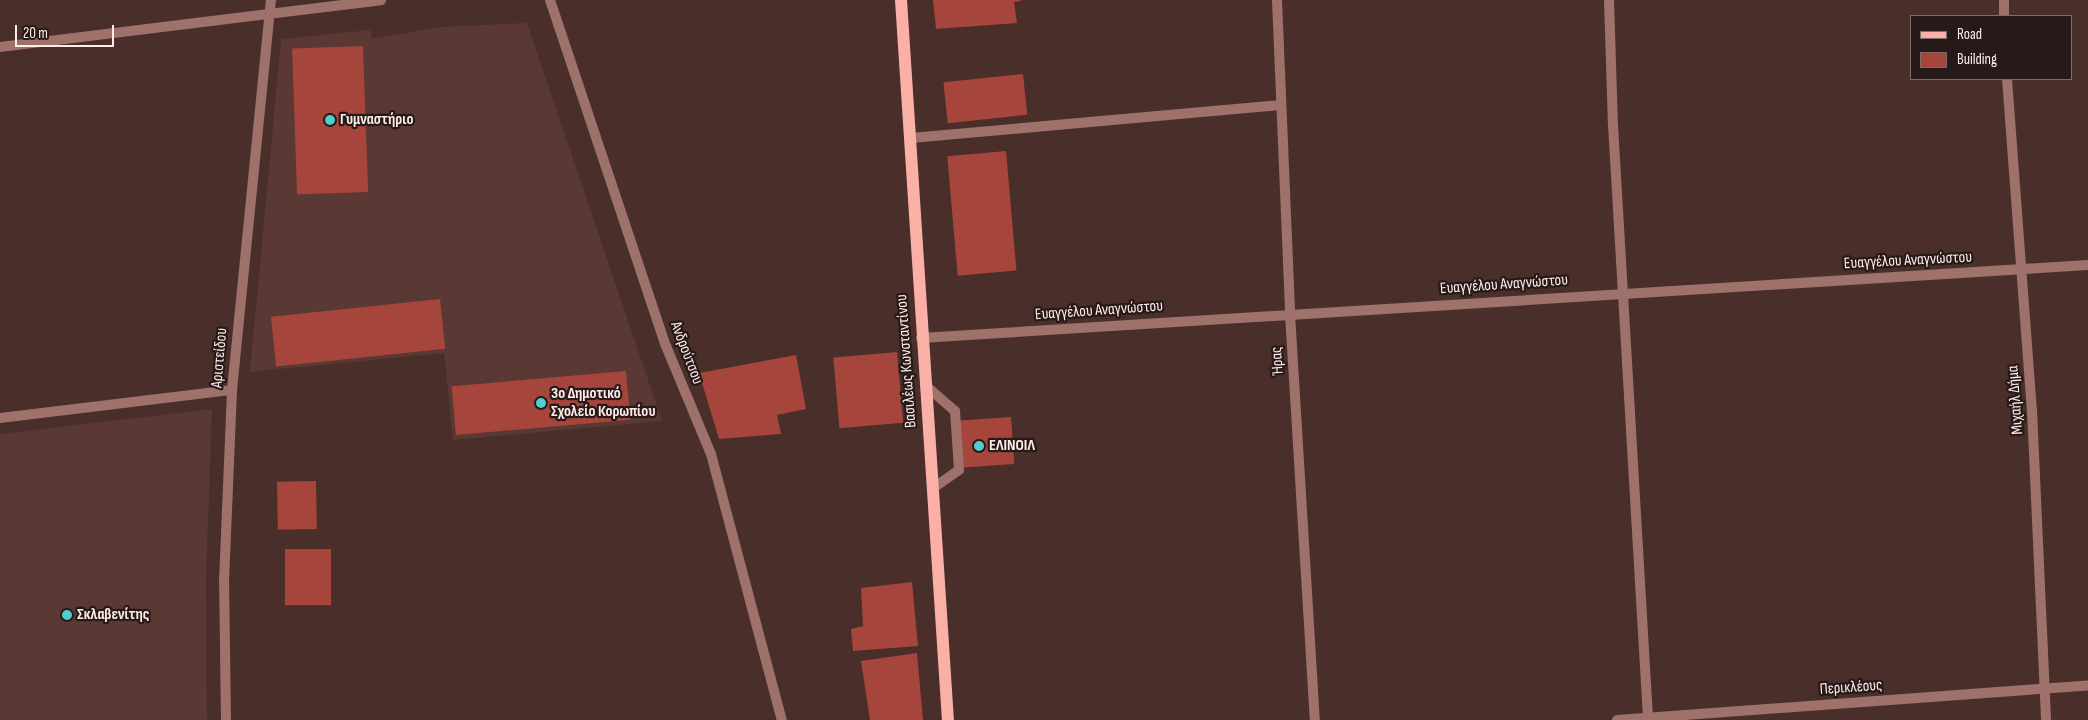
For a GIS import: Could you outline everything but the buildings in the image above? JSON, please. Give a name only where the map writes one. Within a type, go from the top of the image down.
[{"type":"main road","name":"Βασιλέως Κωνσταντίνου","points":[[901,0],[911,138],[924,385],[948,720]]},
{"type":"street","name":"Αριστείδου","points":[[226,720],[224,582],[232,390],[271,0]]},
{"type":"street","points":[[0,47],[381,0]]},
{"type":"street","name":"Ανδρούτσου","points":[[550,0],[666,346],[711,454],[782,720]]},
{"type":"street","name":"Ήρας","points":[[1277,0],[1290,314],[1315,720]]},
{"type":"street","points":[[1609,0],[1623,293],[1648,718]]},
{"type":"street","points":[[2004,0],[2004,15]]},
{"type":"street","name":"Μιχαήλ Δήμα","points":[[2007,80],[2032,410],[2046,720]]},
{"type":"street","points":[[911,138],[1280,105]]},
{"type":"street","name":"Ευαγγέλου Αναγνώστου","points":[[921,338],[2088,265]]},
{"type":"street","points":[[924,385],[955,411],[959,470],[932,489]]},
{"type":"street","points":[[0,418],[232,390]]},
{"type":"street","name":"Περικλέους","points":[[1617,720],[2088,685]]},
{"type":"shaded area","points":[[527,23],[662,421],[453,440],[444,353],[250,372],[281,39],[370,30],[372,39],[439,27]]},
{"type":"shaded area","points":[[212,409],[206,581],[207,720],[0,720],[0,434]]},
{"type":"place","name":"Γυμναστήριο","points":[[330,120]]},
{"type":"place","name":"3ο Δημοτικό Σχολείο Κορωπίου","points":[[541,403]]},
{"type":"place","name":"ΕΛΙΝΟΙΛ","points":[[979,446]]},
{"type":"place","name":"Σκλαβενίτης","points":[[67,615]]}]
